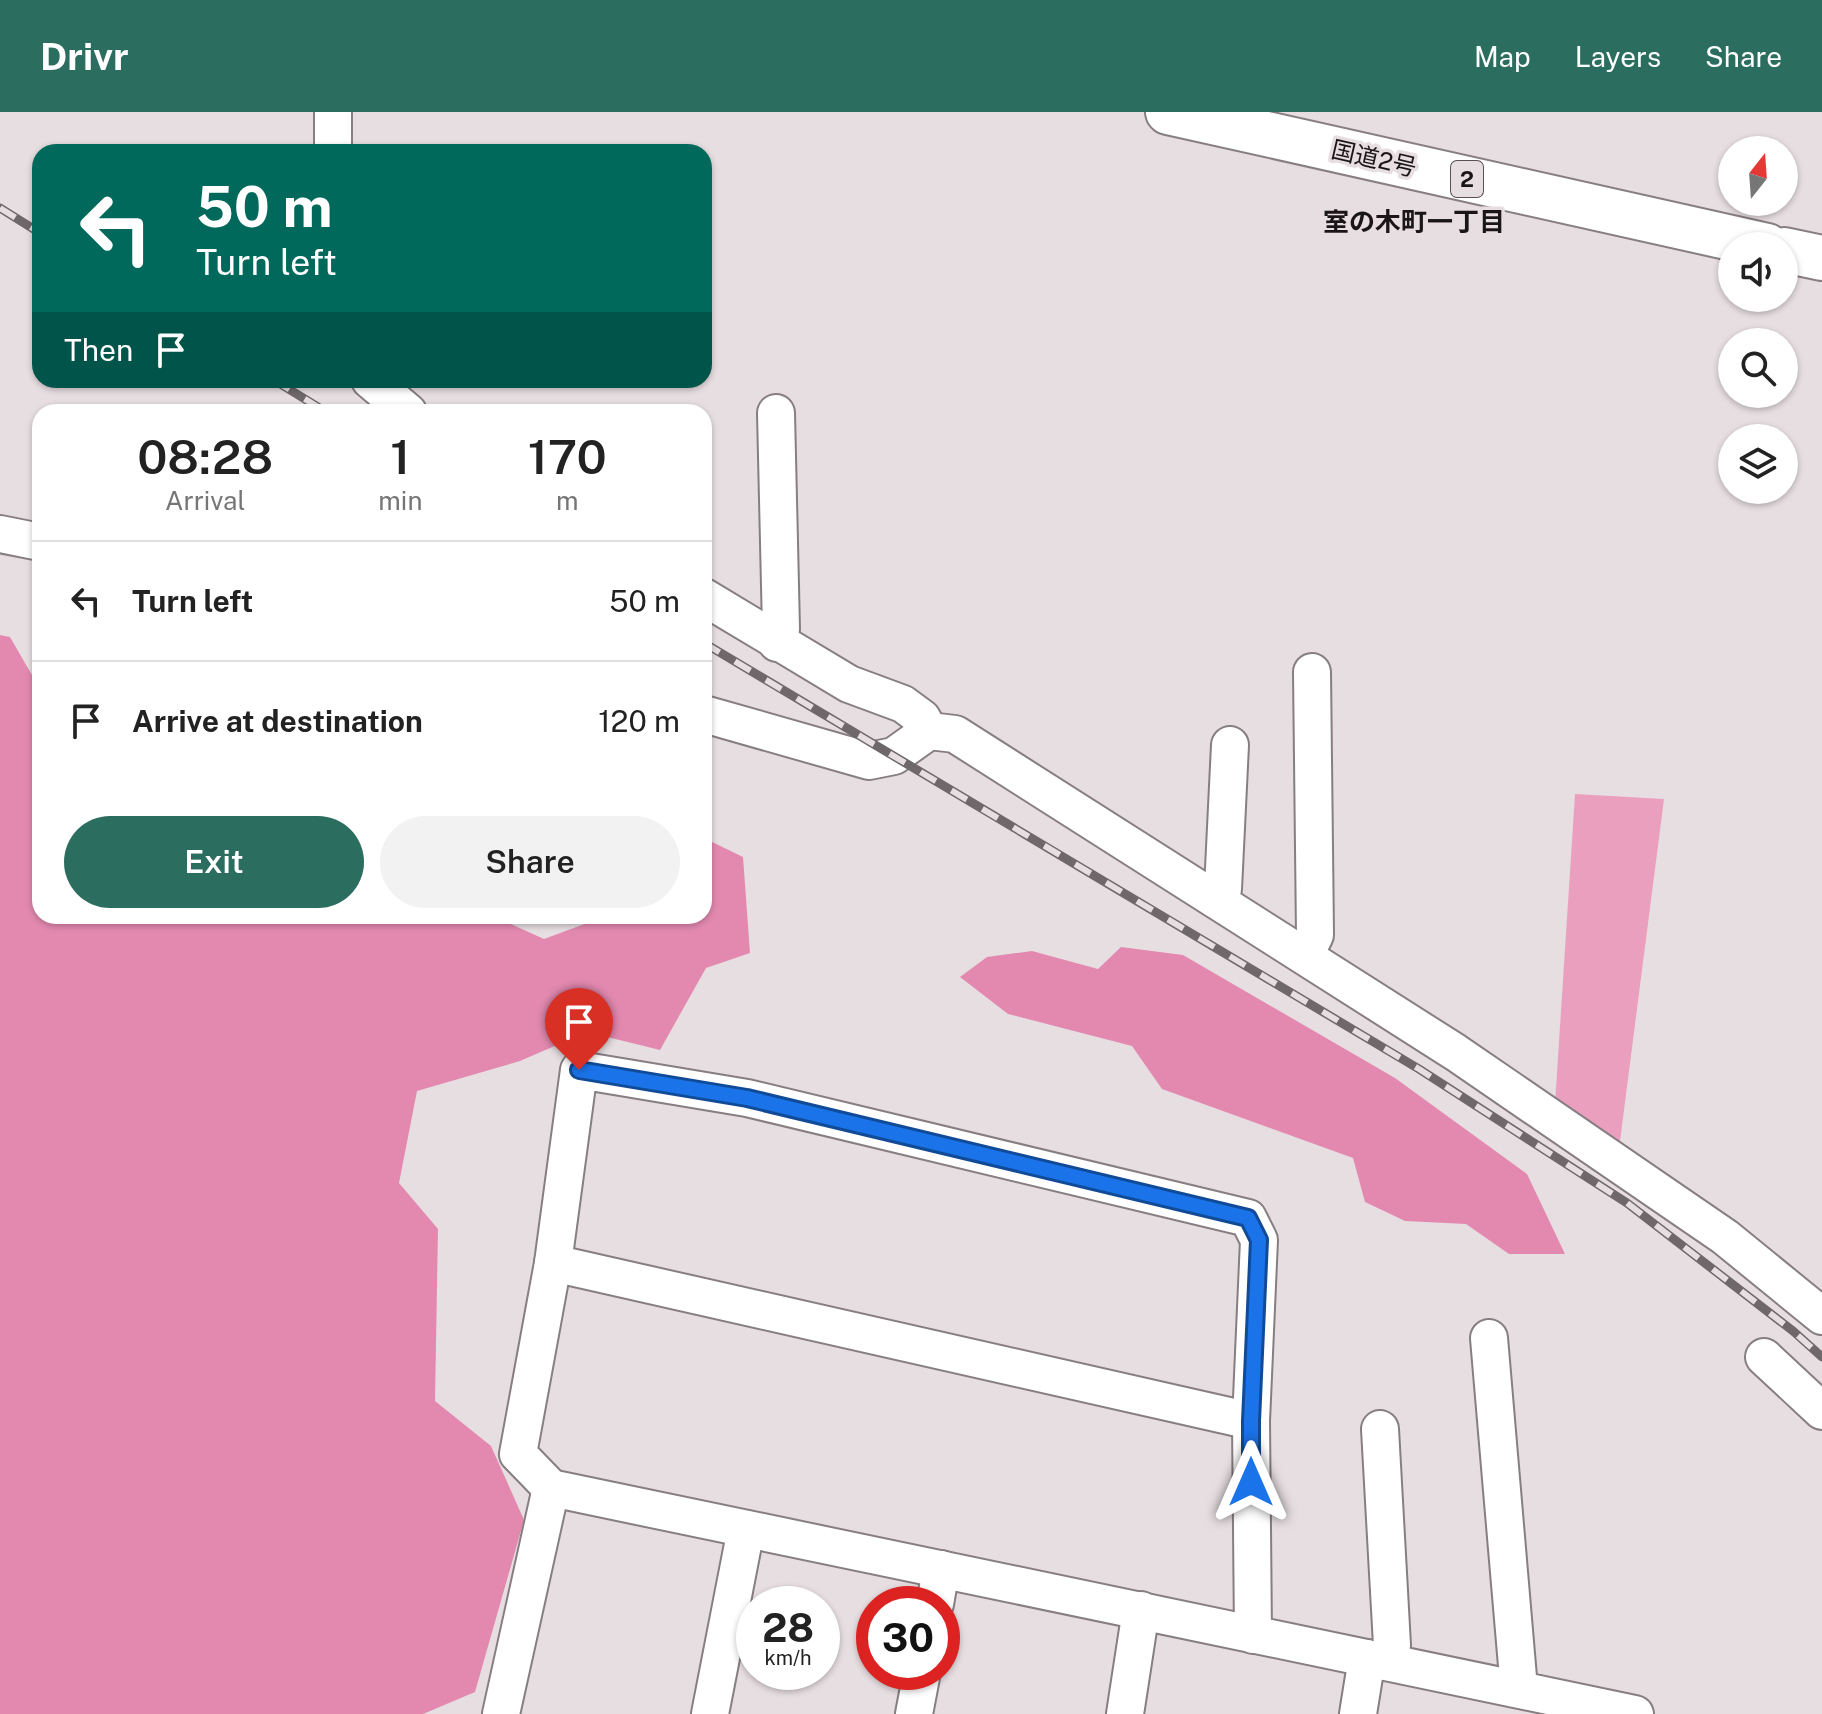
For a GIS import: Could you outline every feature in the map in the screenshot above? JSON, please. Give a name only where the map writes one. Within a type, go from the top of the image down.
[{"type":"highway","name":"国道2号","points":[[1168,112],[1718,235]]},
{"type":"highway","points":[[1798,253],[1822,258]]},
{"type":"street","points":[[333,112],[333,144]]},
{"type":"street","points":[[380,388],[398,404]]},
{"type":"street","points":[[776,413],[781,629],[777,643]]},
{"type":"street","points":[[0,534],[32,540]]},
{"type":"street","points":[[712,602],[849,684],[903,704],[922,718],[929,731]]},
{"type":"street","points":[[1305,955],[1315,935],[1312,672]]},
{"type":"street","points":[[712,716],[869,761],[894,756],[929,731],[955,734],[1305,955],[1617,1161],[1725,1237],[1822,1316]]},
{"type":"street","points":[[1215,899],[1223,889],[1230,745]]},
{"type":"street","points":[[1253,1635],[1251,1421],[1259,1240],[1248,1218],[747,1098],[579,1070],[553,1263],[518,1454],[551,1488],[1253,1635],[1519,1689],[1597,1710],[1635,1714]]},
{"type":"street","points":[[553,1263],[1251,1421]]},
{"type":"street","points":[[1489,1338],[1519,1689]]},
{"type":"street","points":[[1764,1357],[1822,1411]]},
{"type":"street","points":[[1358,1714],[1377,1660],[1392,1645],[1380,1429]]},
{"type":"street","points":[[501,1714],[551,1488]]},
{"type":"street","points":[[710,1714],[746,1529]]},
{"type":"street","points":[[938,1586],[941,1569]]},
{"type":"street","points":[[1125,1714],[1141,1610]]},
{"type":"street","points":[[914,1714],[919,1690]]},
{"type":"shaded area","points":[[0,635],[10,637],[32,675],[32,924],[511,924],[544,939],[584,924],[712,924],[712,842],[743,857],[750,953],[706,968],[660,1050],[587,1032],[520,1061],[417,1091],[399,1183],[438,1229],[435,1401],[491,1446],[524,1520],[475,1692],[423,1714],[0,1714]]},
{"type":"shaded area","points":[[1575,794],[1664,799],[1619,1149],[1555,1104]]},
{"type":"shaded area","points":[[1121,947],[1183,955],[1395,1078],[1527,1174],[1565,1254],[1509,1254],[1466,1224],[1405,1221],[1365,1202],[1353,1158],[1162,1089],[1132,1046],[1008,1014],[960,977],[987,957],[1032,951],[1098,969]]},
{"type":"railway","points":[[0,208],[32,228]]},
{"type":"railway","points":[[287,388],[313,404]]},
{"type":"railway","points":[[712,648],[1419,1069],[1627,1203],[1793,1331],[1822,1357]]},
{"type":"district","name":"室の木町一丁目","points":[[1414,221]]},
{"type":"route","points":[[579,1070],[747,1098],[1248,1218],[1259,1240],[1251,1482]]}]
